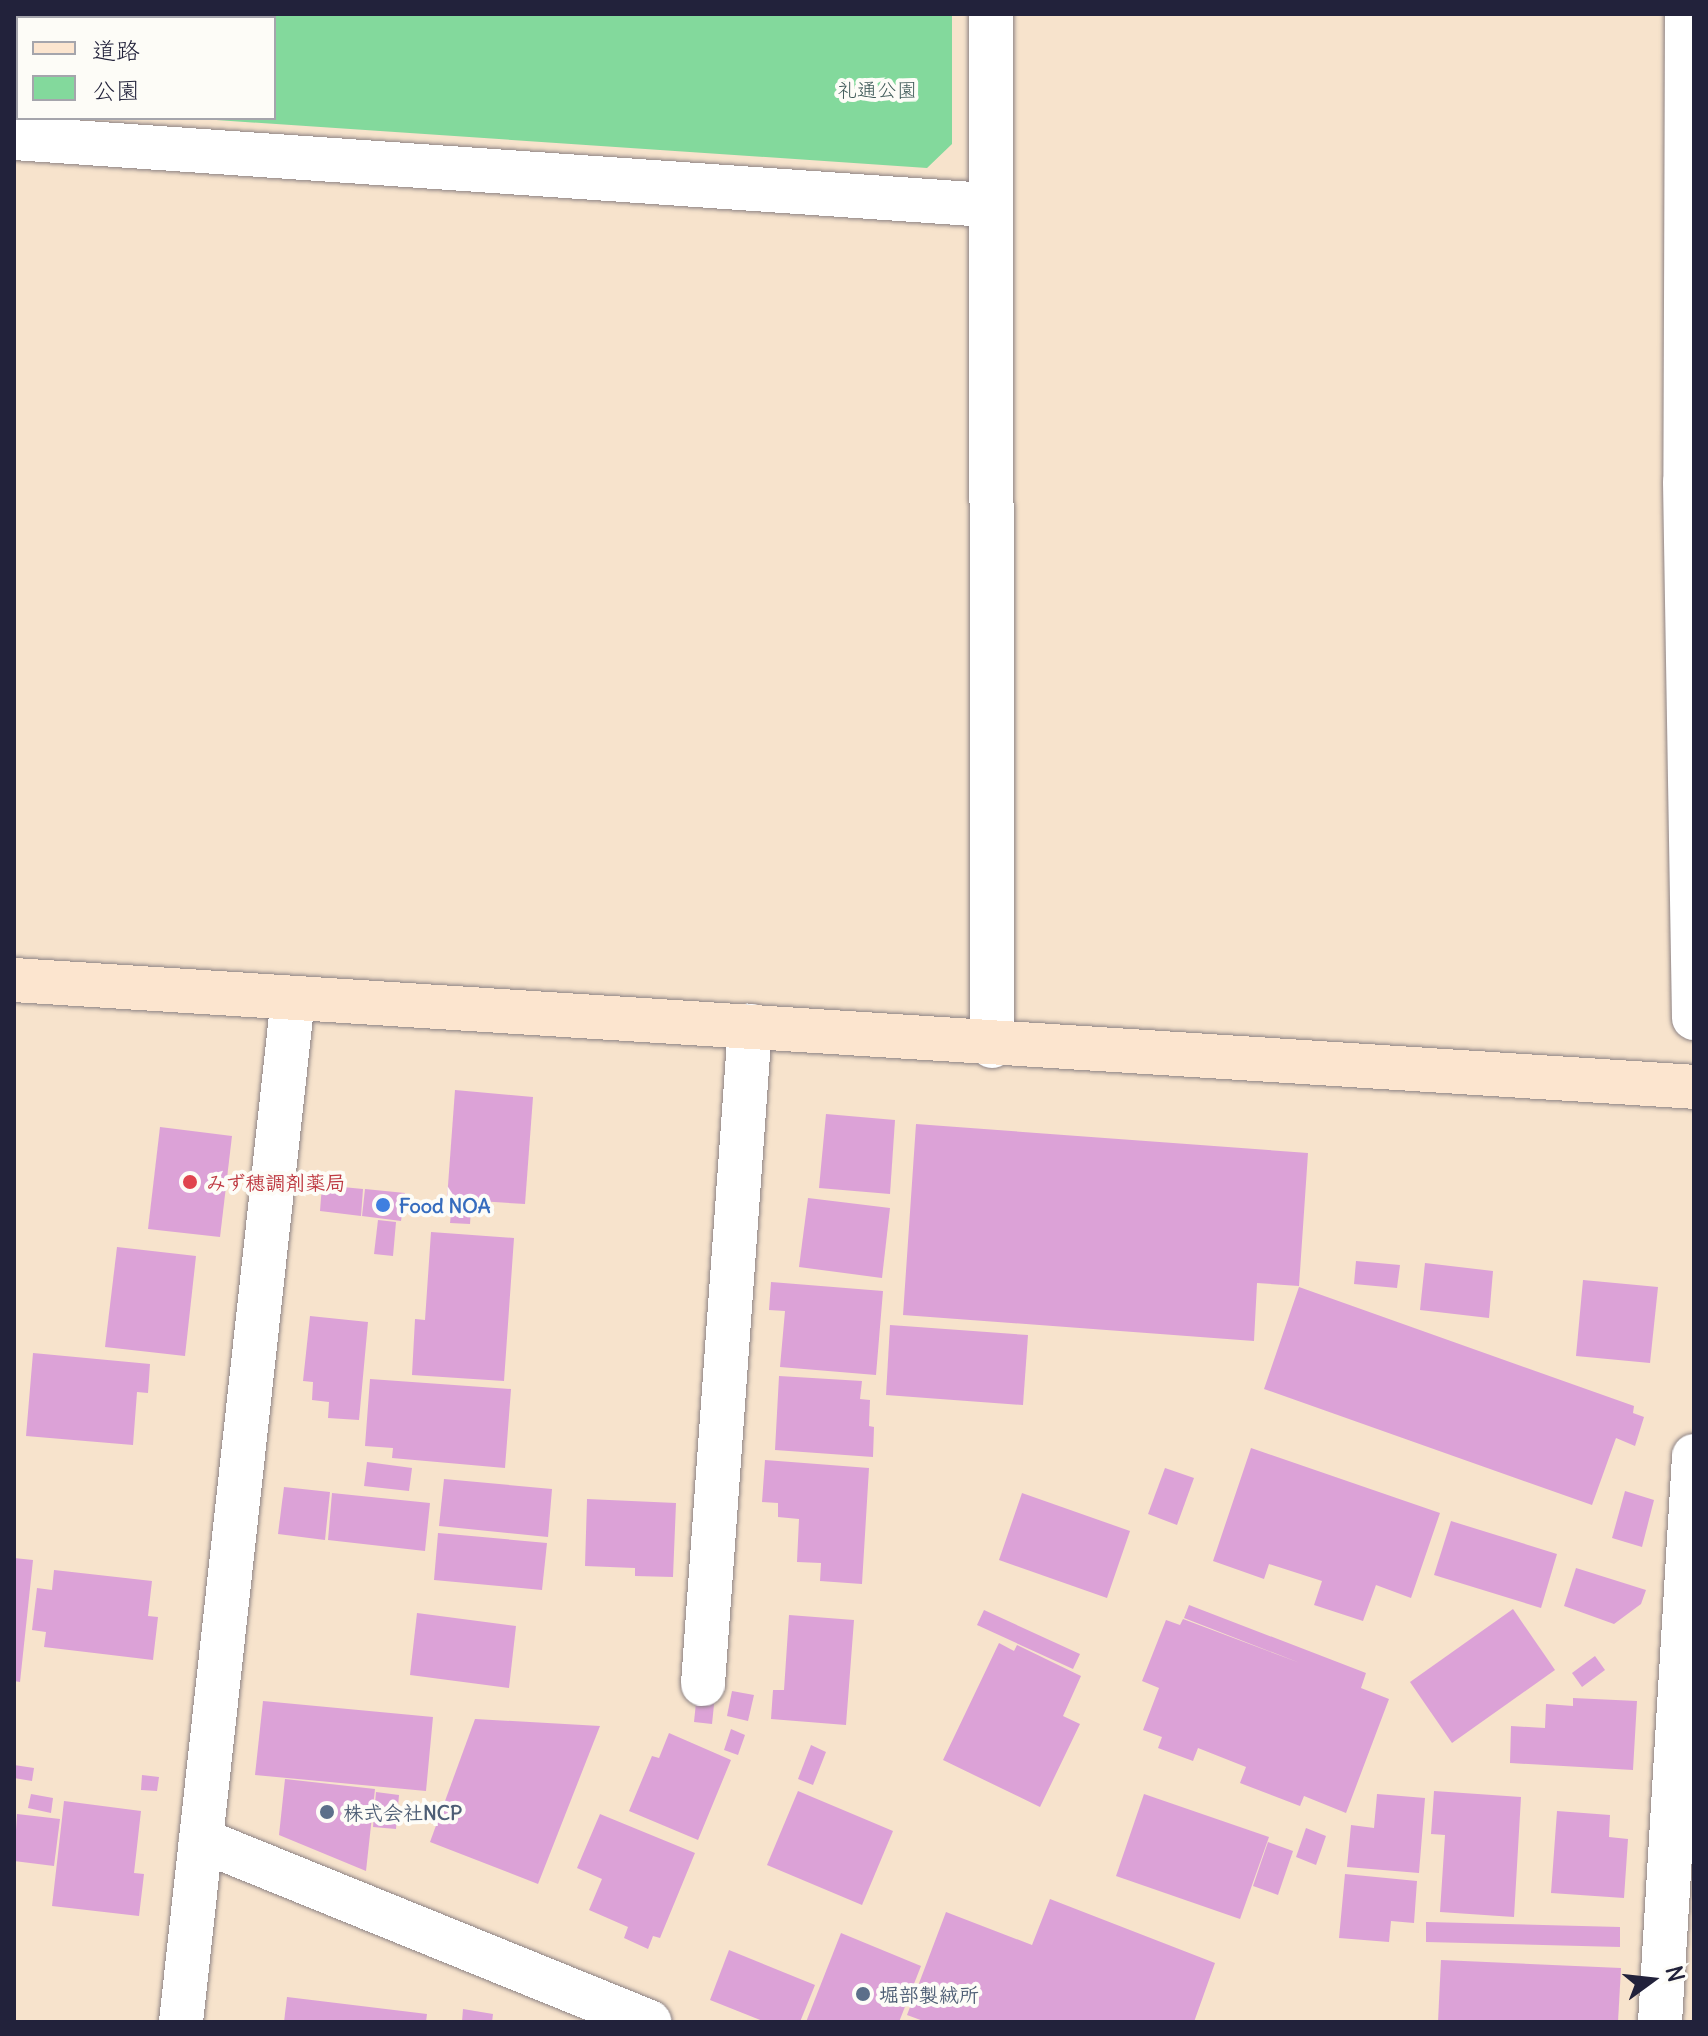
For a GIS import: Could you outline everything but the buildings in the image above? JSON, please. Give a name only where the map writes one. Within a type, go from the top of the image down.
[{"type":"street","points":[[991,14],[987,205],[992,1046]]},
{"type":"street","points":[[1687,14],[1685,495],[1694,1018]]},
{"type":"street","points":[[14,138],[987,205]]},
{"type":"street","points":[[14,980],[750,1026],[992,1046],[1694,1087]]},
{"type":"street","points":[[181,2022],[293,998]]},
{"type":"street","points":[[703,1684],[750,1026]]},
{"type":"street","points":[[1660,2022],[1694,1456]]},
{"type":"street","points":[[201,1840],[649,2022]]},
{"type":"green space","name":"礼通公園","points":[[14,14],[952,14],[952,144],[927,168],[217,120],[276,120],[276,16],[16,16],[14,106]]},
{"type":"place","name":"みず穂調剤薬局","points":[[190,1182]]},
{"type":"place","name":"Food NOA","points":[[383,1205]]},
{"type":"place","name":"株式会社NCP","points":[[327,1812]]},
{"type":"place","name":"堀部製絨所","points":[[863,1994]]}]
